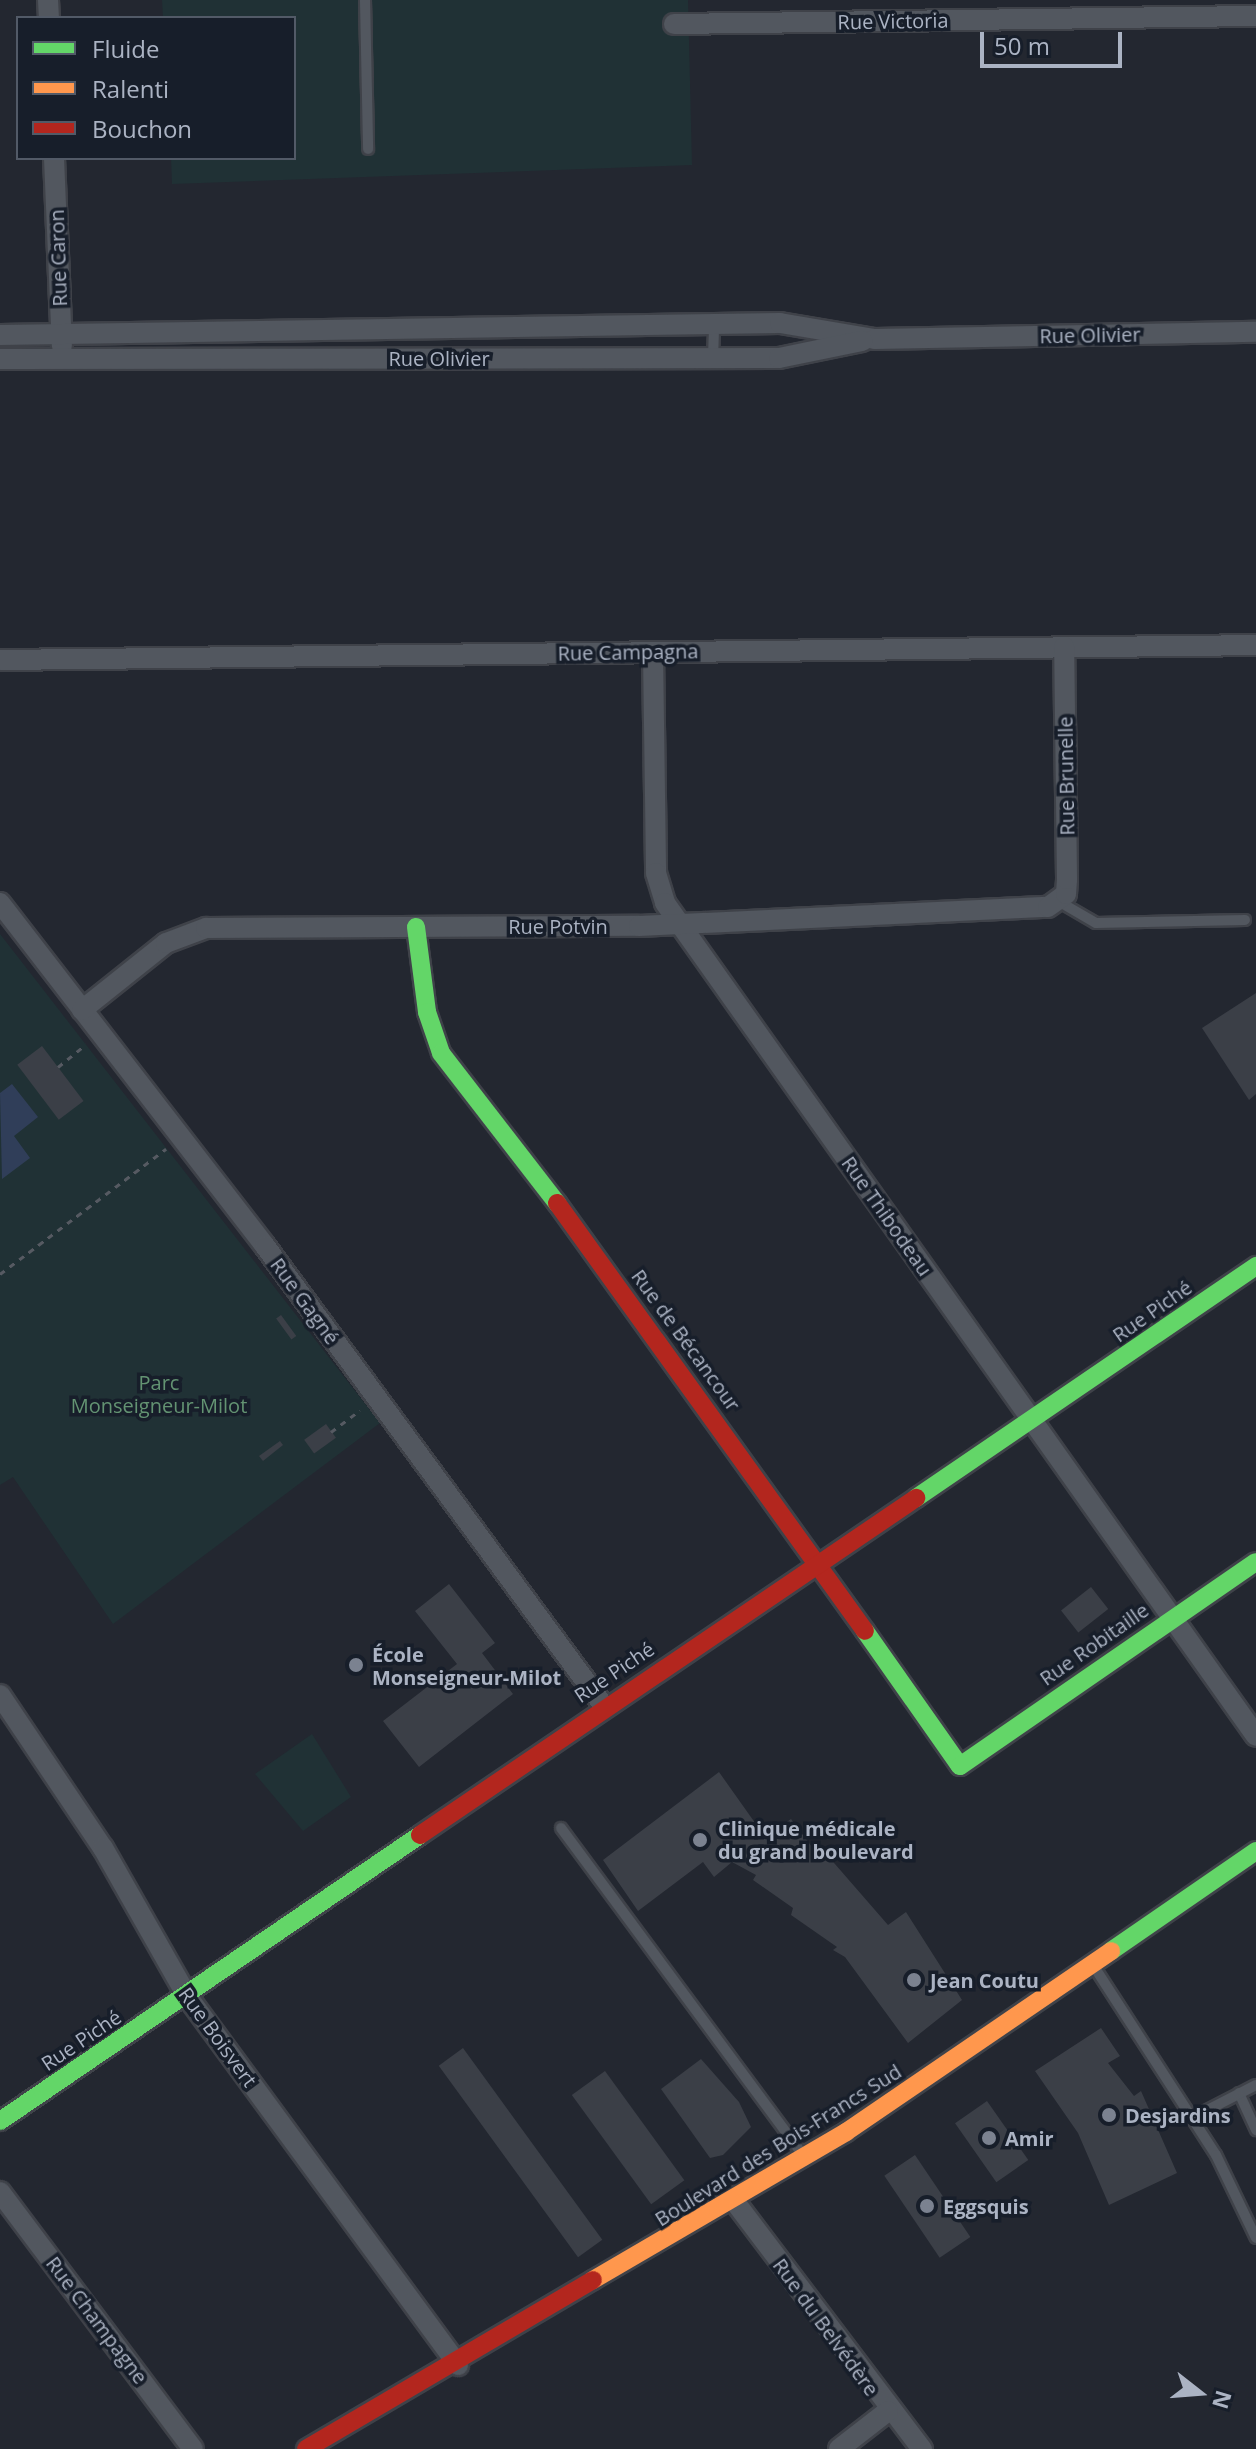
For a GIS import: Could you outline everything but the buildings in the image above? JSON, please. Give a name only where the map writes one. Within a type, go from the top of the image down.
[{"type":"street","name":"Rue Victoria","points":[[674,24],[1256,16]]},
{"type":"street","name":"Rue Caron","points":[[54,160],[62,358]]},
{"type":"street","name":"Rue Olivier","points":[[0,335],[780,323],[875,339]]},
{"type":"street","name":"Rue Olivier","points":[[0,359],[779,358],[875,339],[1256,332]]},
{"type":"street","name":"Rue Campagna","points":[[0,660],[1256,645]]},
{"type":"street","name":"Rue Brunelle","points":[[1058,901],[1067,879],[1064,647]]},
{"type":"street","name":"Rue Thibodeau","points":[[653,652],[656,873],[665,903],[1256,1736]]},
{"type":"street","name":"Rue Potvin","points":[[82,1010],[183,932],[681,924],[1048,907],[1058,901]]},
{"type":"street","name":"Rue Gagné","points":[[0,903],[182,1137],[603,1705]]},
{"type":"street","name":"Rue de Bécancour","points":[[416,927],[427,1012],[441,1053],[630,1298],[960,1766]]},
{"type":"street","name":"Rue Piché","points":[[0,2121],[187,1996],[603,1705],[1032,1421],[1256,1266]]},
{"type":"street","name":"Rue Robitaille","points":[[960,1766],[1171,1616],[1256,1562]]},
{"type":"street","name":"Rue Boisvert","points":[[1,1698],[103,1848],[187,1996],[458,2365]]},
{"type":"street","name":"Boulevard des Bois-Francs Sud","points":[[306,2449],[458,2365],[735,2202],[1256,1851]]},
{"type":"street","name":"Rue Champagne","points":[[0,2192],[193,2449]]},
{"type":"street","name":"Rue du Belvédère","points":[[735,2202],[888,2411],[922,2449]]},
{"type":"street","points":[[839,2449],[888,2411]]},
{"type":"lane","points":[[365,0],[368,149]]},
{"type":"lane","points":[[713,358],[714,324]]},
{"type":"lane","points":[[387,358],[388,329]]},
{"type":"lane","points":[[1058,901],[1096,923],[1245,920]]},
{"type":"lane","points":[[561,1828],[806,2157]]},
{"type":"lane","points":[[1092,1964],[1192,2118],[1256,2238]]},
{"type":"lane","points":[[1192,2118],[1256,2085]]},
{"type":"lane","points":[[1239,2093],[1256,2130]]},
{"type":"path","points":[[58,1067],[100,1033]]},
{"type":"path","points":[[0,1274],[182,1137]]},
{"type":"path","points":[[331,1432],[376,1397]]},
{"type":"green space","points":[[162,0],[688,0],[692,165],[172,184],[171,160],[296,160],[296,16],[163,16]]},
{"type":"green space","name":"Parc Monseigneur-Milot","points":[[0,934],[380,1423],[113,1624],[13,1477],[0,1485]]},
{"type":"green space","points":[[312,1734],[351,1797],[303,1831],[255,1774]]},
{"type":"water","points":[[12,1084],[38,1117],[14,1136],[30,1158],[2,1179],[0,1093]]},
{"type":"traffic: fast","points":[[416,927],[427,1012],[441,1053],[557,1203]]},
{"type":"traffic: fast","points":[[916,1498],[1256,1266]]},
{"type":"traffic: fast","points":[[865,1631],[960,1766],[1256,1562]]},
{"type":"traffic: fast","points":[[0,2121],[420,1835]]},
{"type":"traffic: fast","points":[[1111,1951],[1256,1851]]},
{"type":"traffic: slow","points":[[593,2280],[846,2132],[1111,1951]]},
{"type":"traffic: jam","points":[[557,1203],[865,1631]]},
{"type":"traffic: jam","points":[[420,1835],[916,1498]]},
{"type":"traffic: jam","points":[[306,2449],[593,2280]]},
{"type":"place","name":"École Monseigneur-Milot","points":[[356,1665]]},
{"type":"place","name":"Clinique médicale du grand boulevard","points":[[700,1840]]},
{"type":"place","name":"Jean Coutu","points":[[914,1980]]},
{"type":"place","name":"Desjardins","points":[[1109,2115]]},
{"type":"place","name":"Amir","points":[[989,2138]]},
{"type":"place","name":"Eggsquis","points":[[927,2206]]}]
